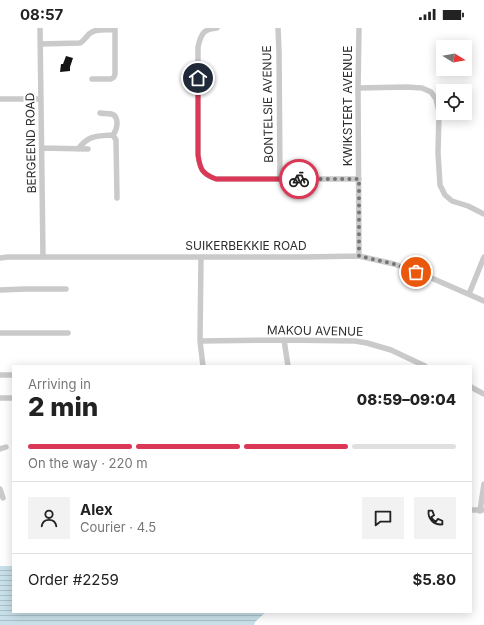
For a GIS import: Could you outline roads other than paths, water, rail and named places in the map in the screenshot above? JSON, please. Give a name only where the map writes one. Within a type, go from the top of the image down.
[{"type":"street","name":"BERGEEND ROAD","points":[[40,28],[43,257]]},
{"type":"street","points":[[217,28],[206,30],[202,33],[198,46],[198,155],[203,172],[216,179],[359,179]]},
{"type":"street","name":"BONTELSIE AVENUE","points":[[278,28],[280,179]]},
{"type":"street","name":"KWIKSTERT AVENUE","points":[[359,28],[359,256]]},
{"type":"street","points":[[40,44],[80,43],[83,42],[92,31],[115,29],[114,77],[111,79],[92,80]]},
{"type":"street","points":[[358,88],[407,87],[422,88],[430,92],[436,99],[439,112],[438,153],[440,185],[445,195],[452,201],[468,206],[484,214]]},
{"type":"street","points":[[0,99],[41,99]]},
{"type":"street","points":[[100,113],[113,114],[115,116],[117,122],[113,135]]},
{"type":"street","points":[[78,149],[90,138],[95,136],[113,135]]},
{"type":"street","points":[[113,135],[116,140],[116,198]]},
{"type":"street","points":[[42,148],[88,149]]},
{"type":"street","name":"SUIKERBEKKIE ROAD","points":[[0,258],[359,256],[394,264],[427,276],[484,301]]},
{"type":"street","points":[[469,294],[484,257]]},
{"type":"street","points":[[201,258],[200,341],[203,365]]},
{"type":"street","points":[[0,290],[66,288]]},
{"type":"street","points":[[0,333],[68,333]]},
{"type":"street","points":[[284,340],[288,365]]},
{"type":"street","name":"MAKOU AVENUE","points":[[200,341],[284,340],[367,342],[391,350],[423,365]]},
{"type":"street","points":[[0,375],[12,375]]},
{"type":"street","points":[[472,388],[484,394]]},
{"type":"street","points":[[0,398],[12,398]]},
{"type":"street","points":[[0,449],[6,447]]},
{"type":"street","points":[[482,510],[484,484]]},
{"type":"street","points":[[0,489],[3,498]]},
{"type":"water","points":[[0,566],[12,566],[12,613],[265,613],[255,622],[254,625],[0,625]]}]
